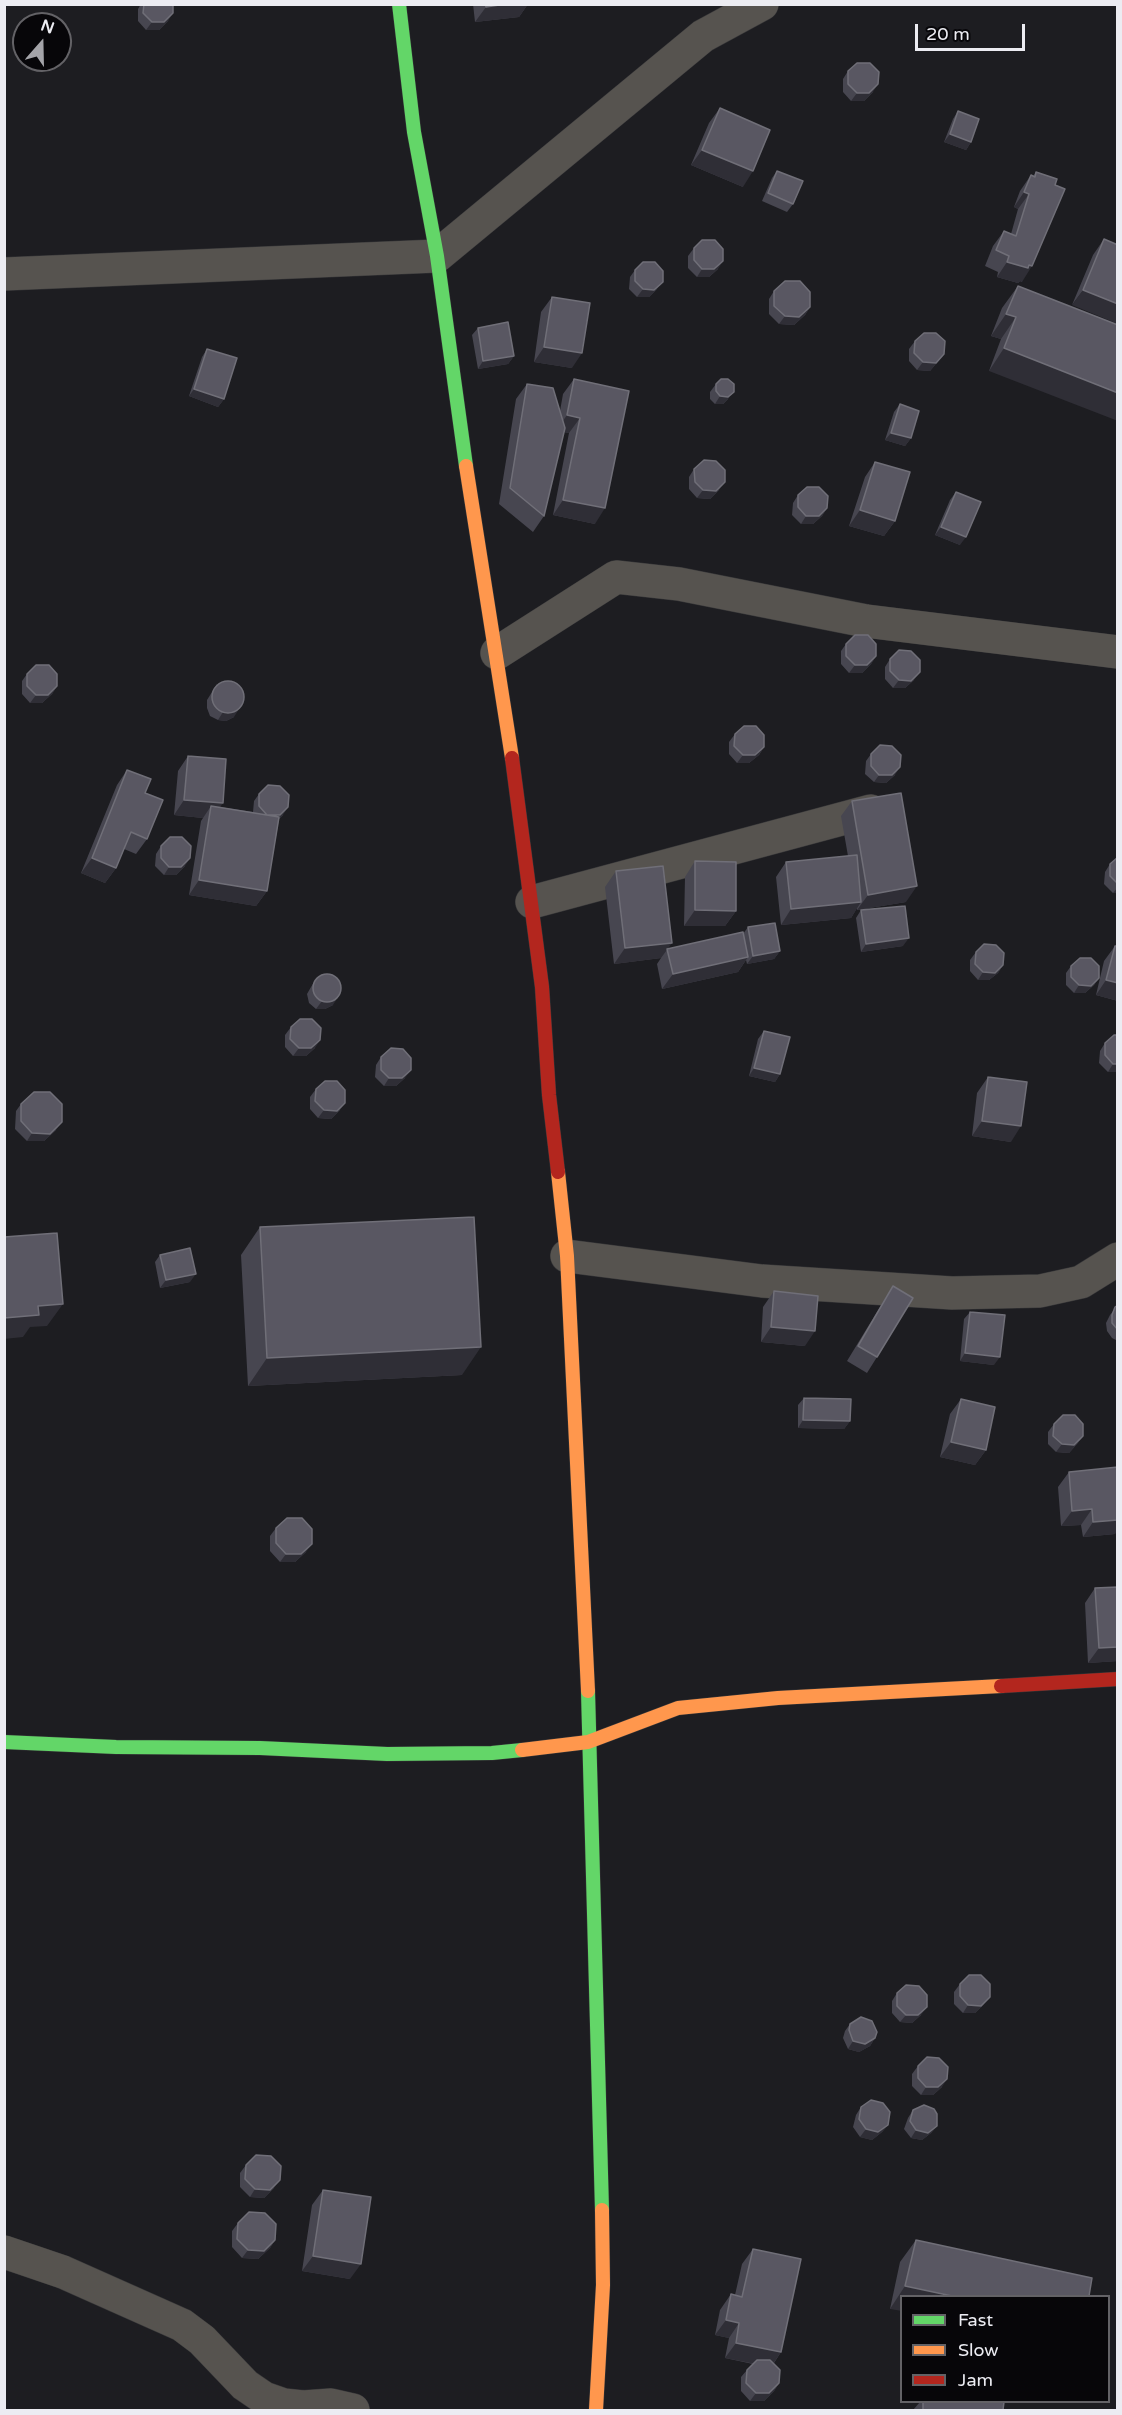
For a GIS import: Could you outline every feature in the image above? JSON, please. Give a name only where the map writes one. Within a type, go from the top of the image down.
[{"type":"street","points":[[399,4],[414,132],[437,256],[457,408],[497,653],[532,902],[542,987],[549,1095],[567,1256],[584,1557],[602,2179],[603,2285],[596,2410]]},
{"type":"street","points":[[4,274],[437,256],[703,36],[762,4]]},
{"type":"street","points":[[497,653],[616,577],[680,584],[866,621],[1118,651]]},
{"type":"street","points":[[532,902],[871,811]]},
{"type":"street","points":[[567,1256],[762,1281],[952,1293],[1040,1291],[1081,1282],[1118,1258]]},
{"type":"street","points":[[4,1742],[116,1747],[260,1748],[387,1754],[492,1753],[588,1742],[678,1708],[778,1698],[1118,1679]]},
{"type":"street","points":[[4,2252],[63,2272],[182,2325],[202,2340],[245,2385],[264,2398],[284,2405],[303,2407],[332,2405],[353,2410]]},
{"type":"building","points":[[144,4],[173,4],[173,13],[164,22],[152,22],[143,13]]},
{"type":"building","points":[[485,4],[506,4],[486,7]]},
{"type":"building","points":[[857,63],[870,63],[879,72],[878,84],[869,93],[857,93],[848,84],[848,71]]},
{"type":"building","points":[[720,108],[770,130],[753,171],[702,150]]},
{"type":"building","points":[[958,111],[979,119],[971,142],[950,134]]},
{"type":"building","points":[[777,171],[803,181],[793,204],[768,193]]},
{"type":"building","points":[[1036,172],[1057,179],[1055,185],[1065,189],[1032,266],[1029,265],[1028,268],[1007,262],[1009,256],[996,250],[1004,231],[1016,236],[1029,194],[1024,192],[1031,175],[1035,177]]},
{"type":"building","points":[[1104,239],[1118,245],[1118,304],[1083,290]]},
{"type":"building","points":[[702,240],[715,240],[723,249],[723,261],[714,269],[702,269],[694,260],[694,248]]},
{"type":"building","points":[[643,262],[655,262],[663,271],[663,282],[654,290],[643,289],[635,281],[635,270]]},
{"type":"building","points":[[785,281],[800,281],[810,292],[810,307],[799,317],[785,316],[774,306],[774,291]]},
{"type":"building","points":[[1018,286],[1118,325],[1118,393],[1004,348],[1016,317],[1006,314]]},
{"type":"building","points":[[552,297],[590,303],[582,353],[544,347]]},
{"type":"building","points":[[508,322],[514,356],[483,361],[478,328]]},
{"type":"building","points":[[924,333],[936,333],[945,341],[944,354],[936,363],[923,362],[914,353],[915,341]]},
{"type":"building","points":[[207,349],[237,358],[224,399],[194,389]]},
{"type":"building","points":[[574,379],[629,391],[605,508],[563,500],[580,418],[567,415]]},
{"type":"building","points":[[721,379],[728,379],[734,384],[734,392],[728,397],[720,396],[716,391],[716,384]]},
{"type":"building","points":[[527,384],[553,388],[565,428],[544,516],[510,488]]},
{"type":"building","points":[[900,404],[919,411],[911,438],[891,433]]},
{"type":"building","points":[[704,460],[716,461],[725,470],[725,482],[716,491],[703,490],[695,482],[694,469]]},
{"type":"building","points":[[875,462],[910,472],[895,521],[860,510]]},
{"type":"building","points":[[807,487],[819,487],[828,496],[827,508],[819,516],[806,516],[798,507],[798,495]]},
{"type":"building","points":[[956,492],[981,502],[966,537],[941,527]]},
{"type":"building","points":[[855,635],[868,635],[876,644],[876,656],[867,665],[855,665],[846,656],[846,644]]},
{"type":"building","points":[[899,650],[911,651],[920,660],[920,672],[911,681],[899,680],[890,671],[890,659]]},
{"type":"building","points":[[36,665],[49,665],[57,674],[57,686],[48,695],[36,695],[27,686],[27,674]]},
{"type":"building","points":[[228,681],[239,686],[244,697],[239,708],[228,713],[217,708],[212,697],[217,686]]},
{"type":"building","points":[[744,726],[756,726],[764,735],[764,747],[755,755],[743,755],[734,746],[735,734]]},
{"type":"building","points":[[880,745],[892,746],[901,755],[900,767],[892,775],[879,775],[871,766],[871,754]]},
{"type":"building","points":[[188,756],[226,759],[223,803],[184,800]]},
{"type":"building","points":[[127,770],[151,779],[145,793],[163,800],[147,839],[131,832],[116,868],[92,858]]},
{"type":"building","points":[[268,785],[280,786],[289,795],[288,807],[280,815],[267,815],[259,806],[259,794]]},
{"type":"building","points":[[901,793],[917,886],[868,895],[852,801]]},
{"type":"building","points":[[211,806],[279,817],[267,891],[199,880]]},
{"type":"building","points":[[170,837],[182,837],[191,846],[190,858],[181,867],[169,867],[161,858],[161,846]]},
{"type":"building","points":[[857,855],[861,902],[791,909],[786,862]]},
{"type":"building","points":[[1118,857],[1118,884],[1110,876],[1110,864]]},
{"type":"building","points":[[695,861],[736,862],[736,911],[695,910]]},
{"type":"building","points":[[663,866],[672,943],[625,948],[616,871]]},
{"type":"building","points":[[905,906],[909,938],[866,944],[861,910]]},
{"type":"building","points":[[775,923],[780,951],[753,956],[748,927]]},
{"type":"building","points":[[743,932],[748,957],[673,974],[667,949]]},
{"type":"building","points":[[984,944],[996,945],[1004,953],[1003,965],[995,973],[983,972],[975,964],[976,952]]},
{"type":"building","points":[[1115,946],[1118,946],[1118,983],[1106,980]]},
{"type":"building","points":[[1080,958],[1091,958],[1099,966],[1099,978],[1091,986],[1079,985],[1071,977],[1071,966]]},
{"type":"building","points":[[327,974],[337,978],[341,988],[337,998],[327,1002],[317,998],[313,988],[317,978]]},
{"type":"building","points":[[300,1019],[312,1019],[321,1028],[320,1040],[311,1048],[299,1048],[290,1039],[291,1027]]},
{"type":"building","points":[[764,1031],[790,1037],[780,1074],[754,1068]]},
{"type":"building","points":[[1114,1035],[1118,1035],[1118,1064],[1113,1064],[1105,1055],[1105,1043]]},
{"type":"building","points":[[391,1048],[403,1049],[411,1058],[411,1070],[402,1078],[389,1078],[381,1070],[381,1057]]},
{"type":"building","points":[[988,1077],[1027,1082],[1021,1126],[982,1121]]},
{"type":"building","points":[[325,1081],[337,1081],[345,1090],[345,1103],[337,1111],[324,1110],[315,1101],[316,1089]]},
{"type":"building","points":[[34,1092],[50,1092],[62,1104],[62,1122],[50,1134],[32,1133],[21,1121],[21,1104]]},
{"type":"building","points":[[474,1217],[481,1347],[267,1358],[260,1227]]},
{"type":"building","points":[[57,1233],[63,1304],[38,1306],[39,1315],[4,1318],[4,1237]]},
{"type":"building","points":[[190,1248],[196,1274],[166,1280],[160,1255]]},
{"type":"building","points":[[893,1286],[913,1298],[877,1357],[858,1346]]},
{"type":"building","points":[[774,1291],[818,1296],[815,1331],[771,1327]]},
{"type":"building","points":[[1118,1305],[1118,1330],[1112,1323],[1112,1315]]},
{"type":"building","points":[[970,1312],[1005,1315],[1000,1357],[965,1353]]},
{"type":"building","points":[[804,1398],[851,1399],[850,1421],[803,1420]]},
{"type":"building","points":[[961,1399],[995,1407],[986,1450],[951,1442]]},
{"type":"building","points":[[1063,1415],[1075,1415],[1083,1424],[1083,1436],[1074,1445],[1062,1444],[1053,1436],[1054,1424]]},
{"type":"building","points":[[1118,1467],[1118,1520],[1093,1522],[1092,1509],[1072,1511],[1069,1472]]},
{"type":"building","points":[[287,1518],[302,1518],[312,1529],[312,1544],[301,1554],[286,1554],[276,1543],[276,1528]]},
{"type":"building","points":[[1118,1587],[1118,1647],[1099,1648],[1095,1588]]},
{"type":"building","points":[[969,1975],[981,1975],[990,1984],[990,1997],[981,2006],[968,2005],[960,1996],[960,1984]]},
{"type":"building","points":[[906,1985],[919,1986],[927,1995],[927,2007],[918,2015],[906,2015],[897,2006],[897,1993]]},
{"type":"building","points":[[861,2017],[872,2021],[877,2032],[875,2038],[865,2044],[853,2041],[849,2030],[850,2024]]},
{"type":"building","points":[[927,2057],[939,2058],[948,2067],[947,2079],[938,2087],[926,2087],[918,2078],[918,2066]]},
{"type":"building","points":[[871,2100],[883,2103],[890,2112],[888,2125],[878,2132],[866,2129],[859,2119],[861,2107]]},
{"type":"building","points":[[924,2105],[934,2109],[937,2114],[937,2126],[928,2133],[916,2130],[910,2121],[913,2110]]},
{"type":"building","points":[[256,2155],[271,2156],[281,2166],[280,2180],[270,2190],[255,2189],[245,2179],[246,2165]]},
{"type":"building","points":[[323,2190],[371,2197],[361,2264],[313,2256]]},
{"type":"building","points":[[249,2212],[265,2213],[276,2224],[275,2240],[264,2251],[248,2250],[237,2239],[238,2223]]},
{"type":"building","points":[[916,2240],[1092,2278],[1089,2295],[947,2295],[905,2286]]},
{"type":"building","points":[[753,2249],[801,2259],[781,2352],[736,2343],[739,2323],[726,2320],[731,2294],[742,2297]]},
{"type":"building","points":[[757,2360],[770,2360],[780,2370],[779,2383],[769,2393],[756,2393],[746,2383],[747,2370]]},
{"type":"building","points":[[923,2403],[1004,2403],[1003,2410],[923,2410]]},
{"type":"traffic: fast","points":[[399,4],[414,132],[437,256],[466,466]]},
{"type":"traffic: fast","points":[[588,1691],[602,2210]]},
{"type":"traffic: fast","points":[[4,1742],[116,1747],[260,1748],[387,1754],[492,1753],[522,1750]]},
{"type":"traffic: slow","points":[[466,466],[512,758]]},
{"type":"traffic: slow","points":[[558,1172],[567,1256],[588,1691]]},
{"type":"traffic: slow","points":[[522,1750],[588,1742],[678,1708],[778,1698],[1001,1686]]},
{"type":"traffic: slow","points":[[596,2410],[603,2285],[602,2210]]},
{"type":"traffic: jam","points":[[512,758],[542,987],[549,1095],[558,1172]]},
{"type":"traffic: jam","points":[[1001,1686],[1118,1679]]}]
